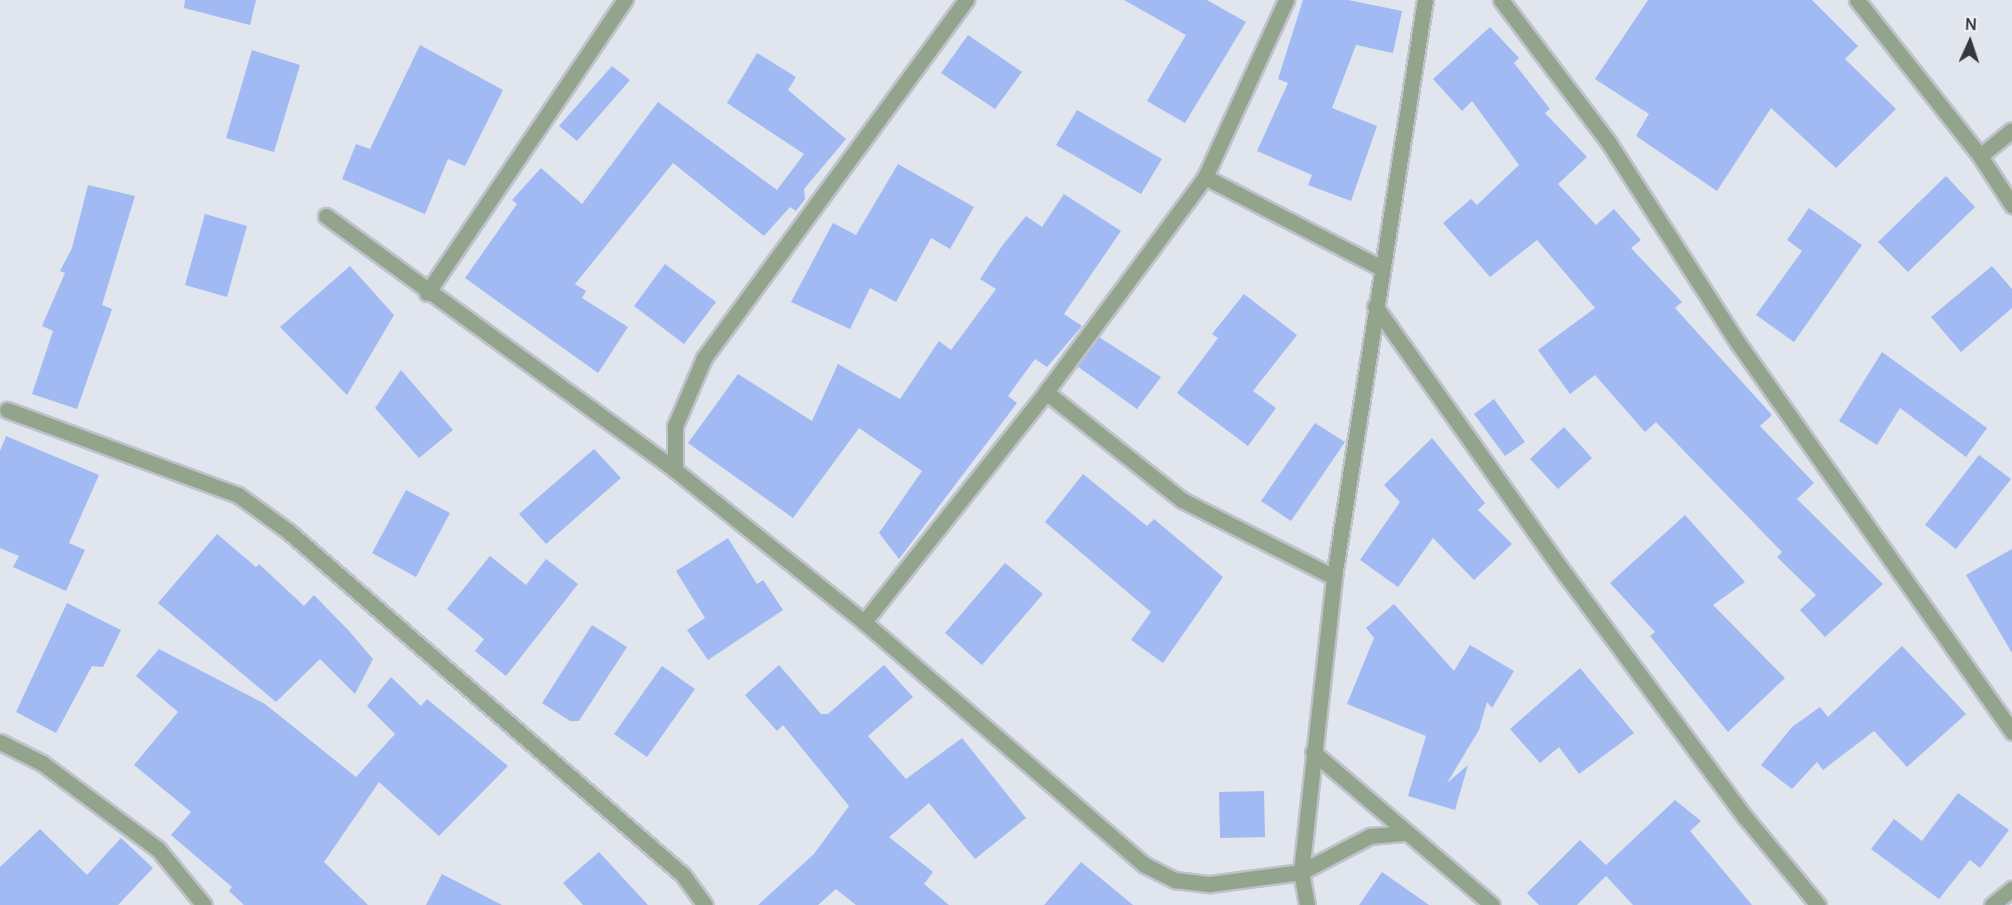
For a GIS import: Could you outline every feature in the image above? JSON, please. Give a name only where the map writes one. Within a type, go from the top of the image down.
[{"type":"street","points":[[427,292],[625,0]]},
{"type":"street","points":[[675,470],[675,426],[704,358],[966,0]]},
{"type":"street","points":[[864,622],[1046,392],[1205,177],[1286,0]]},
{"type":"street","points":[[1307,905],[1301,872],[1334,577],[1425,0]]},
{"type":"street","points":[[1502,0],[1609,143],[1738,343],[2012,732]]},
{"type":"street","points":[[1857,0],[1980,156],[2012,205]]},
{"type":"street","points":[[1980,156],[2012,130]]},
{"type":"street","points":[[1205,177],[1381,268]]},
{"type":"street","points":[[326,216],[427,292],[675,470],[864,622],[1145,866],[1175,880],[1210,884],[1301,872],[1370,836],[1403,833]]},
{"type":"street","points":[[1375,306],[1565,574],[1744,817],[1818,905]]},
{"type":"street","points":[[1046,392],[1182,500],[1334,577]]},
{"type":"street","points":[[7,410],[238,495],[288,531],[682,875],[705,905]]},
{"type":"street","points":[[0,742],[42,763],[158,849],[204,905]]},
{"type":"street","points":[[1313,752],[1403,833],[1492,905]]},
{"type":"street","points":[[1992,905],[2012,889]]},
{"type":"building","points":[[185,0],[256,0],[250,25],[184,8]]},
{"type":"building","points":[[1124,0],[1207,0],[1246,22],[1185,123],[1147,101],[1186,35]]},
{"type":"building","points":[[1303,0],[1348,0],[1402,11],[1393,53],[1356,45],[1332,108],[1377,126],[1351,201],[1308,185],[1312,175],[1257,151],[1288,83],[1278,79]]},
{"type":"building","points":[[1648,0],[1812,0],[1858,46],[1845,59],[1896,109],[1836,168],[1771,108],[1717,191],[1636,136],[1649,114],[1595,79]]},
{"type":"building","points":[[1490,27],[1519,58],[1514,63],[1550,109],[1545,113],[1587,157],[1558,184],[1596,225],[1614,209],[1641,240],[1631,248],[1682,302],[1675,308],[1772,415],[1760,426],[1814,483],[1797,499],[1883,584],[1825,637],[1800,610],[1816,595],[1777,557],[1782,552],[1656,422],[1645,432],[1595,375],[1570,394],[1538,350],[1595,308],[1537,240],[1490,277],[1443,223],[1471,199],[1477,205],[1519,165],[1472,101],[1462,111],[1433,79]]},
{"type":"building","points":[[968,35],[1022,72],[995,109],[941,73]]},
{"type":"building","points":[[420,45],[503,90],[465,166],[448,159],[425,214],[342,179],[356,144],[370,149]]},
{"type":"building","points":[[252,50],[300,65],[274,152],[226,138]]},
{"type":"building","points":[[757,53],[796,77],[788,90],[846,139],[804,189],[805,199],[796,211],[790,207],[764,236],[673,163],[575,284],[586,291],[582,298],[628,327],[598,373],[465,278],[517,204],[512,200],[541,168],[582,204],[658,102],[777,190],[804,154],[727,103]]},
{"type":"building","points":[[612,66],[630,80],[577,141],[559,126]]},
{"type":"building","points":[[1077,110],[1162,159],[1141,194],[1056,145]]},
{"type":"building","points":[[898,164],[974,207],[950,249],[931,238],[896,302],[870,288],[850,329],[791,302],[833,223],[856,235]]},
{"type":"building","points":[[1946,176],[1975,207],[1908,272],[1878,242]]},
{"type":"building","points":[[88,185],[135,196],[102,305],[112,309],[77,409],[32,394],[53,331],[42,326],[65,273],[60,271],[72,248]]},
{"type":"building","points":[[1064,194],[1121,231],[1064,314],[1082,326],[1047,367],[1035,359],[1008,396],[1017,403],[899,559],[879,533],[922,471],[859,428],[793,518],[688,443],[738,374],[812,421],[838,364],[900,399],[939,341],[951,350],[996,289],[980,279],[1026,216],[1042,227]]},
{"type":"building","points":[[1809,208],[1862,245],[1794,342],[1756,315],[1802,251],[1787,240]]},
{"type":"building","points":[[205,214],[247,226],[227,297],[185,285]]},
{"type":"building","points":[[665,264],[716,302],[684,344],[634,306]]},
{"type":"building","points":[[350,266],[394,315],[347,395],[280,327]]},
{"type":"building","points":[[1992,266],[2012,289],[2012,308],[1961,352],[1931,317]]},
{"type":"building","points":[[1244,294],[1297,335],[1253,391],[1276,408],[1248,446],[1177,393],[1218,338],[1212,334]]},
{"type":"building","points":[[1099,337],[1161,377],[1137,409],[1077,366]]},
{"type":"building","points":[[1882,352],[1987,428],[1966,457],[1900,408],[1877,445],[1839,421]]},
{"type":"building","points":[[401,370],[453,430],[419,458],[375,408]]},
{"type":"building","points":[[1494,399],[1525,442],[1505,456],[1474,414]]},
{"type":"building","points":[[1315,423],[1345,442],[1291,521],[1261,501]]},
{"type":"building","points":[[1564,427],[1592,458],[1558,489],[1530,459]]},
{"type":"building","points":[[6,436],[99,475],[69,543],[85,550],[66,591],[13,567],[19,556],[0,548],[0,451]]},
{"type":"building","points":[[1432,438],[1485,503],[1478,510],[1512,544],[1474,580],[1433,538],[1398,587],[1360,560],[1400,502],[1384,485]]},
{"type":"building","points":[[594,449],[621,478],[546,544],[519,514]]},
{"type":"building","points":[[1979,455],[2011,479],[1956,549],[1925,525]]},
{"type":"building","points":[[1083,474],[1147,526],[1154,519],[1223,577],[1163,663],[1131,640],[1151,612],[1045,522]]},
{"type":"building","points":[[406,490],[450,513],[416,577],[372,553]]},
{"type":"building","points":[[1685,515],[1745,582],[1713,605],[1785,678],[1728,732],[1650,636],[1655,632],[1610,583]]},
{"type":"building","points":[[217,534],[256,567],[259,564],[304,606],[314,595],[349,631],[373,659],[355,694],[320,659],[276,702],[158,603]]},
{"type":"building","points":[[728,538],[757,584],[763,580],[783,610],[708,660],[687,630],[705,618],[676,571]]},
{"type":"building","points":[[2012,549],[2012,653],[1966,575]]},
{"type":"building","points":[[490,556],[526,585],[546,559],[578,584],[506,676],[475,651],[484,639],[447,609]]},
{"type":"building","points":[[1005,563],[1043,594],[982,665],[945,633]]},
{"type":"building","points":[[67,603],[121,630],[103,667],[92,666],[56,733],[16,712]]},
{"type":"building","points":[[1394,604],[1454,671],[1470,645],[1514,671],[1492,708],[1487,702],[1479,730],[1447,783],[1468,765],[1455,810],[1408,796],[1426,736],[1347,704],[1374,638],[1366,628]]},
{"type":"building","points":[[592,625],[627,647],[579,721],[570,721],[542,703]]},
{"type":"building","points":[[1902,646],[1966,714],[1907,767],[1874,731],[1823,770],[1817,762],[1792,789],[1761,765],[1792,727],[1820,707],[1828,717]]},
{"type":"building","points":[[159,649],[265,704],[356,777],[395,734],[367,706],[391,677],[421,706],[427,699],[508,766],[439,836],[379,782],[324,862],[368,905],[244,905],[229,891],[232,887],[171,835],[191,812],[134,765],[178,712],[136,676]]},
{"type":"building","points":[[779,665],[821,714],[828,714],[884,665],[913,697],[868,736],[906,779],[962,738],[1026,818],[975,859],[929,803],[889,837],[933,872],[924,884],[949,905],[856,905],[836,889],[818,905],[758,905],[814,854],[849,806],[783,725],[777,731],[745,695]]},
{"type":"building","points":[[662,666],[695,689],[647,757],[614,734]]},
{"type":"building","points":[[1580,668],[1634,733],[1579,774],[1559,747],[1540,763],[1510,729]]},
{"type":"building","points":[[1264,791],[1265,837],[1220,838],[1219,792]]},
{"type":"building","points":[[1958,793],[2009,830],[1980,868],[1970,860],[1939,899],[1871,849],[1894,819],[1922,841]]},
{"type":"building","points":[[1675,800],[1701,821],[1690,831],[1752,905],[1633,905],[1606,876],[1577,905],[1539,905],[1527,893],[1580,840],[1606,865]]},
{"type":"building","points":[[40,829],[87,875],[121,838],[153,868],[118,905],[0,905],[0,867]]},
{"type":"building","points":[[599,852],[648,905],[583,905],[563,883]]},
{"type":"building","points":[[1081,862],[1133,905],[1044,905]]},
{"type":"building","points":[[1382,872],[1429,905],[1359,905]]},
{"type":"building","points":[[442,874],[502,905],[426,905]]}]
